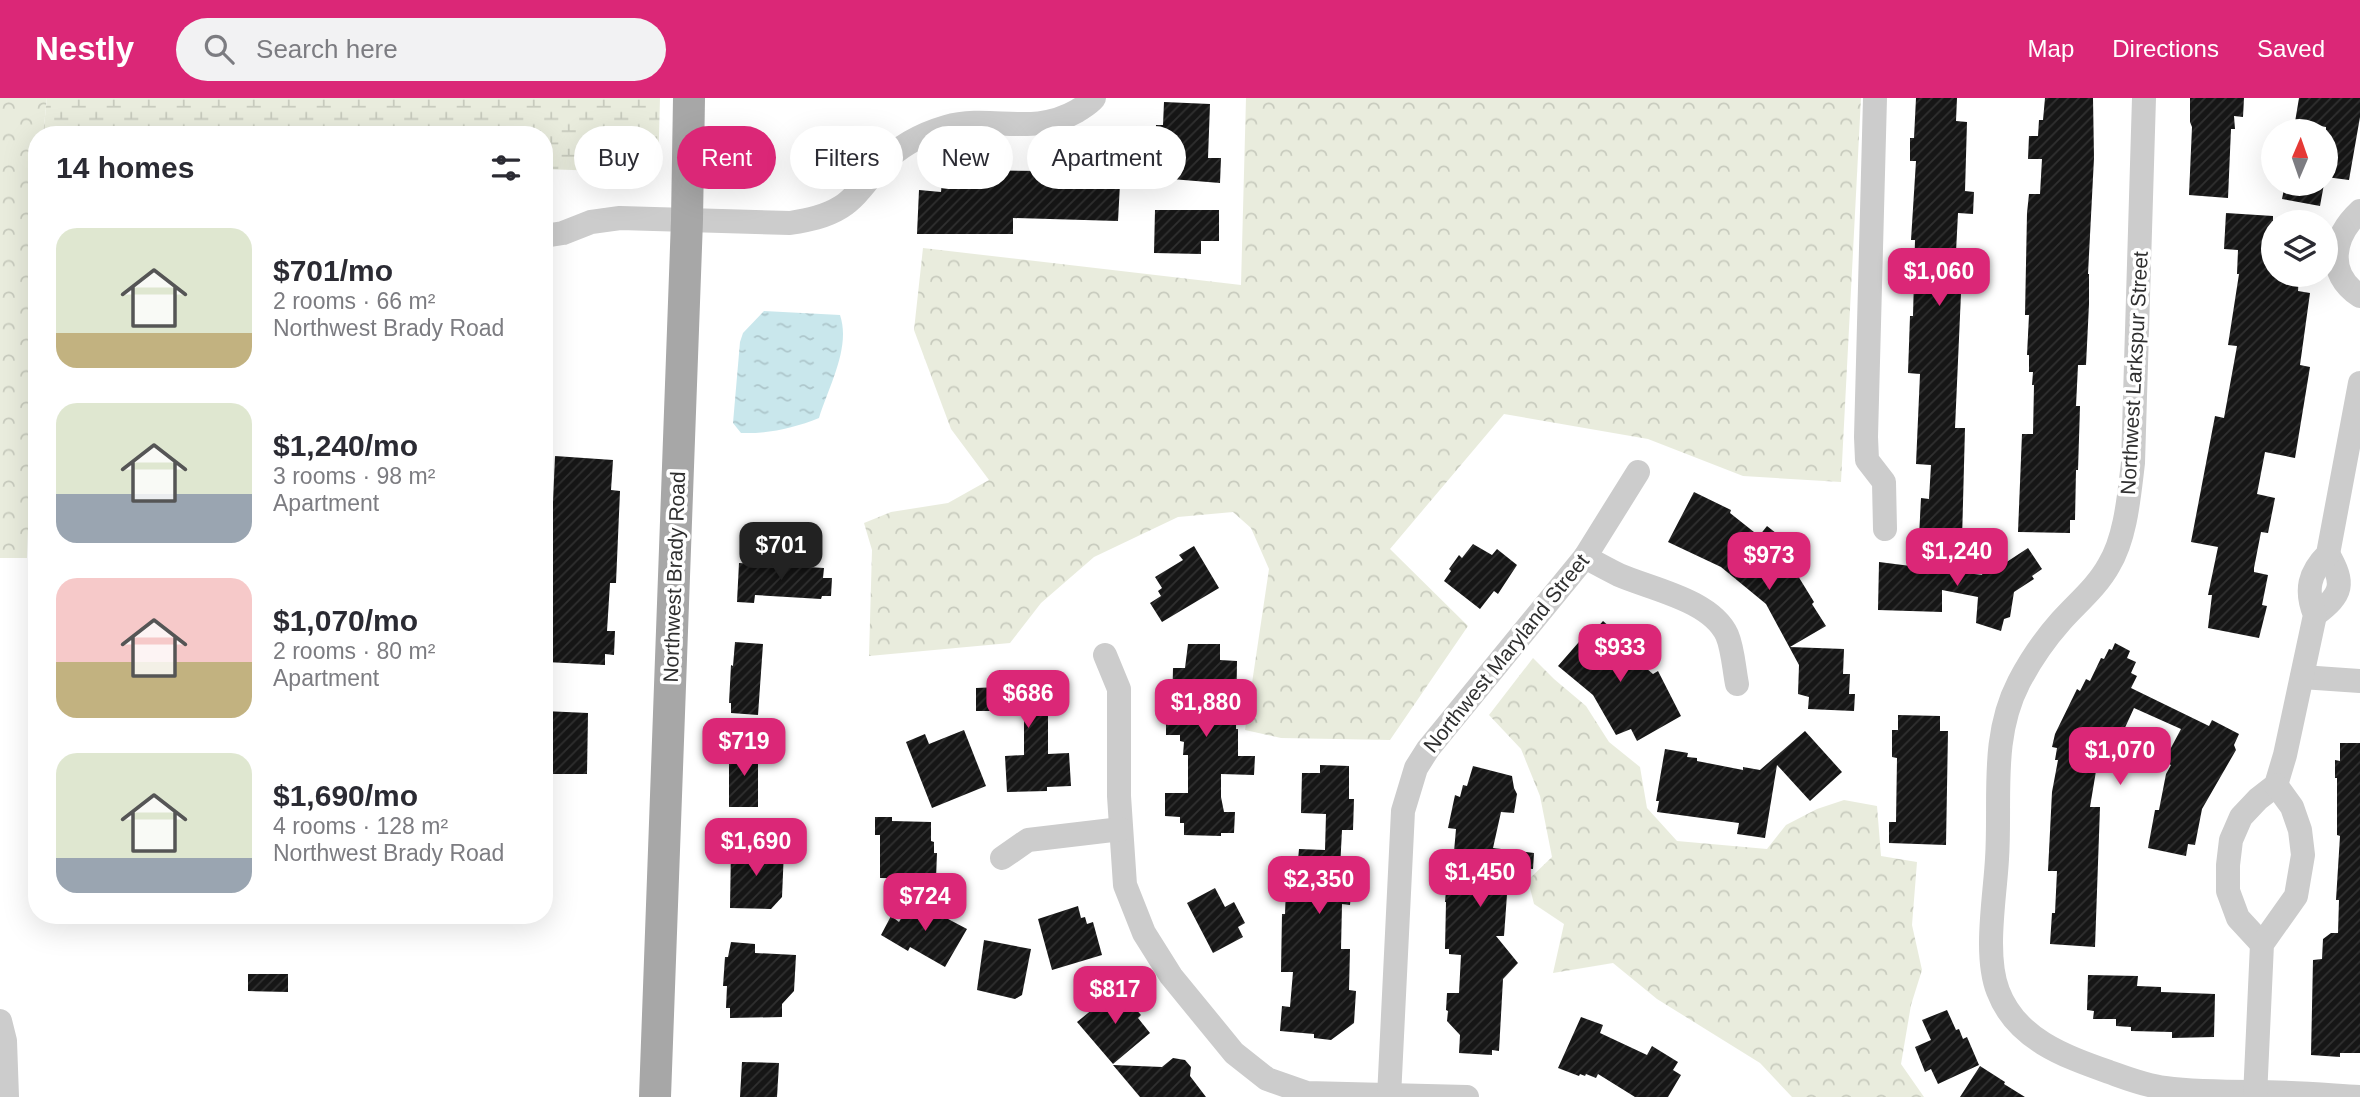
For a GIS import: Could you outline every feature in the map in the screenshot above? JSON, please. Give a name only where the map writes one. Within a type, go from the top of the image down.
[{"type":"main road","name":"Northwest Brady Road","points":[[655,1097],[687,220],[689,98]]},
{"type":"street","points":[[553,235],[591,222],[620,218],[790,223],[817,218],[842,207],[883,163],[912,140],[948,126],[1030,126],[1062,119],[1094,98]]},
{"type":"street","points":[[1875,98],[1866,437],[1867,460],[1884,482],[1885,529]]},
{"type":"street","name":"Northwest Larkspur Street","points":[[2144,98],[2133,463],[2126,516],[2111,563],[2040,650],[2019,682],[2009,708],[2000,743],[1997,774],[1998,841],[1992,947],[1997,989],[2020,1026],[2039,1042],[2069,1058],[2161,1088],[2255,1095],[2360,1097]]},
{"type":"street","points":[[2360,211],[2346,224],[2337,242],[2336,262],[2343,280],[2360,296]]},
{"type":"street","points":[[2262,944],[2238,918],[2228,891],[2231,840],[2241,817],[2276,785],[2315,615],[2337,596],[2340,580],[2328,554],[2360,383]]},
{"type":"street","name":"Northwest Maryland Street","points":[[1389,1096],[1403,811],[1416,768],[1584,557],[1638,472]]},
{"type":"street","points":[[1584,557],[1709,614],[1727,636],[1737,684]]},
{"type":"street","points":[[1105,655],[1118,689],[1125,885],[1144,933],[1171,976],[1234,1053],[1267,1079],[1307,1093],[1467,1097]]},
{"type":"street","points":[[2302,677],[2360,681]]},
{"type":"street","points":[[2255,1095],[2262,944],[2296,897],[2304,855],[2300,830],[2292,807],[2276,785]]},
{"type":"street","points":[[1002,858],[1028,841],[1121,829]]},
{"type":"street","points":[[0,1021],[5,1041],[7,1097]]},
{"type":"green space","points":[[0,98],[47,98],[44,126],[28,126],[27,558],[0,558]]},
{"type":"green space","points":[[47,98],[660,98],[659,126],[574,126],[574,170],[553,169],[553,126],[44,126]]},
{"type":"green space","points":[[1246,98],[1861,98],[1841,482],[1743,476],[1648,439],[1504,414],[1390,549],[1468,626],[1390,740],[1281,738],[1245,730],[1269,569],[1251,528],[1233,512],[1178,517],[1094,557],[1041,603],[1010,643],[869,656],[872,550],[864,523],[891,512],[948,503],[989,480],[951,429],[914,330],[923,248],[1241,285]]},
{"type":"green space","points":[[1533,658],[1586,706],[1609,742],[1640,767],[1647,808],[1677,841],[1767,849],[1786,825],[1817,809],[1844,800],[1877,806],[1881,856],[1917,862],[1912,925],[1922,970],[1911,1005],[1901,1064],[1924,1097],[1792,1097],[1760,1063],[1657,999],[1613,963],[1553,973],[1564,924],[1534,904],[1528,880],[1552,857],[1540,796],[1521,749],[1489,715]]},
{"type":"water","points":[[764,311],[840,315],[843,327],[841,353],[819,418],[781,430],[741,433],[733,423],[740,342],[743,333]]},
{"type":"building","points":[[1916,98],[1957,98],[1956,121],[1967,122],[1965,191],[1974,192],[1973,214],[1958,213],[1956,252],[1959,252],[1959,271],[1962,271],[1955,428],[1965,428],[1962,540],[1919,537],[1921,498],[1929,499],[1931,465],[1916,464],[1920,374],[1908,373],[1910,316],[1913,316],[1915,240],[1911,240],[1916,161],[1910,161],[1910,138],[1914,138]]},
{"type":"building","points":[[2045,98],[2093,98],[2094,158],[2086,365],[2078,365],[2078,470],[2075,520],[2070,520],[2070,533],[2018,532],[2022,434],[2033,434],[2034,385],[2027,355],[2029,315],[2025,315],[2027,213],[2029,194],[2040,194],[2042,159],[2028,159],[2029,136],[2038,136]]},
{"type":"building","points":[[2190,98],[2244,98],[2243,117],[2234,116],[2235,129],[2231,129],[2228,198],[2189,195],[2192,127]]},
{"type":"building","points":[[2299,98],[2360,98],[2360,117],[2349,180],[2338,179],[2338,119],[2296,119]]},
{"type":"building","points":[[1164,102],[1210,104],[1208,158],[1221,158],[1220,183],[1186,180],[1186,126],[1156,126],[1163,125]]},
{"type":"building","points":[[1013,171],[1027,171],[1027,189],[1120,189],[1118,221],[1013,218],[1013,234],[917,234],[919,190],[941,192],[941,189],[1013,189]]},
{"type":"building","points":[[2283,196],[2322,196],[2320,206],[2282,199]]},
{"type":"building","points":[[1155,210],[1219,210],[1219,241],[1201,241],[1201,254],[1154,253]]},
{"type":"building","points":[[2226,213],[2261,215],[2261,287],[2298,287],[2298,291],[2310,293],[2300,365],[2310,367],[2295,458],[2265,452],[2257,494],[2275,498],[2268,533],[2261,532],[2254,568],[2254,572],[2268,575],[2262,605],[2267,606],[2259,638],[2208,628],[2212,595],[2208,595],[2218,547],[2191,542],[2215,416],[2224,418],[2237,346],[2228,345],[2239,274],[2238,250],[2224,249]]},
{"type":"building","points":[[555,456],[613,460],[611,490],[620,491],[616,583],[610,583],[607,631],[615,631],[614,655],[605,654],[605,665],[553,662]]},
{"type":"building","points":[[1694,492],[1731,510],[1730,513],[1759,536],[1767,526],[1795,548],[1787,558],[1826,626],[1790,647],[1844,649],[1843,674],[1850,674],[1849,694],[1855,694],[1854,711],[1808,709],[1809,697],[1798,694],[1799,665],[1766,604],[1721,567],[1668,542]]},
{"type":"building","points":[[1473,544],[1492,555],[1497,549],[1517,565],[1498,594],[1494,591],[1480,609],[1444,581],[1459,555],[1462,558]]},
{"type":"building","points":[[1194,546],[1219,588],[1162,622],[1150,603],[1161,596],[1158,591],[1162,588],[1155,577],[1183,560],[1179,555]]},
{"type":"building","points":[[2028,548],[2042,569],[2032,576],[2034,579],[2014,592],[2010,617],[2004,619],[2001,631],[1976,623],[1978,597],[1942,590],[1942,612],[1878,610],[1879,562],[1982,575],[1985,564],[1999,567]]},
{"type":"building","points":[[739,563],[824,568],[823,578],[832,578],[831,596],[822,596],[821,599],[755,595],[754,603],[737,602]]},
{"type":"building","points":[[1603,621],[1624,639],[1620,644],[1628,653],[1653,674],[1658,671],[1681,716],[1637,741],[1631,729],[1616,735],[1593,695],[1558,666],[1592,627],[1595,630]]},
{"type":"building","points":[[735,642],[763,644],[758,715],[731,713],[731,665],[733,666]]},
{"type":"building","points":[[2115,643],[2130,651],[2127,658],[2136,662],[2131,673],[2137,676],[2131,688],[2209,726],[2212,720],[2239,734],[2234,745],[2236,750],[2202,809],[2195,845],[2188,844],[2186,856],[2148,848],[2155,810],[2159,810],[2166,774],[2171,765],[2164,761],[2181,729],[2134,708],[2123,732],[2117,730],[2110,773],[2096,771],[2090,807],[2100,807],[2095,947],[2050,944],[2057,871],[2048,871],[2052,792],[2058,760],[2055,760],[2057,748],[2052,747],[2055,734],[2077,689],[2080,691],[2086,679],[2090,681],[2101,658],[2104,659]]},
{"type":"building","points":[[1188,644],[1220,644],[1220,660],[1237,661],[1238,756],[1255,756],[1254,775],[1221,774],[1224,812],[1235,812],[1234,833],[1221,833],[1221,836],[1184,835],[1184,823],[1180,823],[1180,817],[1165,816],[1165,793],[1188,793],[1188,755],[1183,755],[1184,742],[1180,741],[1180,735],[1166,735],[1166,712],[1172,712],[1173,668],[1185,668]]},
{"type":"building","points":[[999,670],[1048,670],[1048,754],[1069,753],[1071,786],[1047,787],[1047,791],[1007,792],[1005,756],[1024,755],[1024,711],[976,711],[976,688],[999,687]]},
{"type":"building","points":[[553,711],[588,713],[587,774],[553,774]]},
{"type":"building","points":[[1898,715],[1940,716],[1940,731],[1948,731],[1946,845],[1889,843],[1889,822],[1896,822],[1897,758],[1892,757],[1892,730],[1898,730]]},
{"type":"building","points":[[964,730],[986,786],[932,808],[906,742],[925,734],[929,744]]},
{"type":"building","points":[[1805,731],[1842,772],[1810,801],[1777,765],[1765,838],[1737,834],[1739,823],[1657,812],[1659,801],[1656,801],[1665,749],[1688,753],[1687,757],[1697,758],[1697,761],[1743,770],[1743,767],[1760,770]]},
{"type":"building","points":[[2340,743],[2360,743],[2360,1053],[2340,1053],[2340,1057],[2311,1055],[2313,960],[2322,959],[2323,939],[2331,933],[2338,933],[2339,900],[2336,900],[2340,836],[2337,835],[2335,760],[2340,761]]},
{"type":"building","points":[[729,748],[758,748],[758,807],[729,807]]},
{"type":"building","points":[[1320,765],[1349,766],[1349,799],[1354,799],[1353,830],[1342,830],[1340,869],[1342,880],[1352,881],[1350,905],[1342,904],[1341,949],[1350,949],[1349,990],[1356,991],[1354,1023],[1331,1040],[1314,1038],[1314,1034],[1280,1031],[1282,1006],[1290,1007],[1293,972],[1281,972],[1282,914],[1285,914],[1287,860],[1298,860],[1299,849],[1325,850],[1326,814],[1301,813],[1302,773],[1320,773]]},
{"type":"building","points":[[1473,766],[1512,776],[1517,794],[1514,813],[1501,812],[1493,848],[1534,853],[1533,869],[1509,867],[1504,936],[1496,936],[1518,963],[1503,979],[1499,1051],[1492,1050],[1492,1055],[1459,1053],[1460,1035],[1447,1021],[1446,1010],[1447,993],[1459,993],[1461,955],[1449,954],[1449,949],[1445,949],[1448,867],[1453,863],[1456,829],[1448,828],[1455,795],[1460,797],[1463,785],[1467,786]]},
{"type":"building","points":[[875,817],[892,817],[892,821],[931,822],[931,841],[934,842],[934,853],[937,853],[936,879],[880,878],[880,835],[875,835]]},
{"type":"building","points":[[731,848],[784,850],[782,897],[771,909],[730,908]]},
{"type":"building","points":[[1215,888],[1225,907],[1234,902],[1245,923],[1238,927],[1243,937],[1213,953],[1187,903]]},
{"type":"building","points":[[912,900],[967,929],[945,967],[910,947],[908,951],[881,935],[891,916],[899,922]]},
{"type":"building","points":[[1078,906],[1081,918],[1085,917],[1087,924],[1093,922],[1102,955],[1052,970],[1038,919]]},
{"type":"building","points":[[984,940],[1031,949],[1022,995],[1015,999],[977,990]]},
{"type":"building","points":[[731,942],[755,944],[755,953],[796,955],[794,991],[782,1004],[782,1017],[730,1018],[730,1008],[726,1008],[727,986],[723,986],[725,957],[728,957]]},
{"type":"building","points":[[248,974],[288,974],[288,992],[248,991]]},
{"type":"building","points":[[2088,975],[2138,976],[2137,986],[2161,987],[2161,992],[2215,994],[2214,1037],[2172,1038],[2172,1032],[2131,1031],[2131,1027],[2116,1026],[2116,1019],[2093,1019],[2094,1011],[2087,1010]]},
{"type":"building","points":[[1120,987],[1136,1005],[1134,1007],[1141,1015],[1138,1018],[1150,1033],[1113,1064],[1077,1022]]},
{"type":"building","points":[[1947,1010],[1956,1030],[1959,1029],[1963,1039],[1967,1037],[1979,1065],[1938,1084],[1931,1069],[1925,1072],[1915,1047],[1931,1040],[1922,1020]]},
{"type":"building","points":[[1581,1017],[1603,1025],[1600,1033],[1647,1055],[1652,1046],[1678,1062],[1673,1070],[1681,1075],[1668,1097],[1635,1097],[1598,1074],[1596,1078],[1586,1074],[1579,1076],[1558,1068]]},
{"type":"building","points":[[1173,1058],[1185,1060],[1191,1067],[1190,1076],[1206,1097],[1140,1097],[1113,1065],[1162,1067]]},
{"type":"building","points":[[742,1062],[779,1063],[777,1097],[740,1097]]},
{"type":"building","points":[[1980,1066],[2005,1082],[2004,1084],[2025,1097],[1960,1097]]}]
